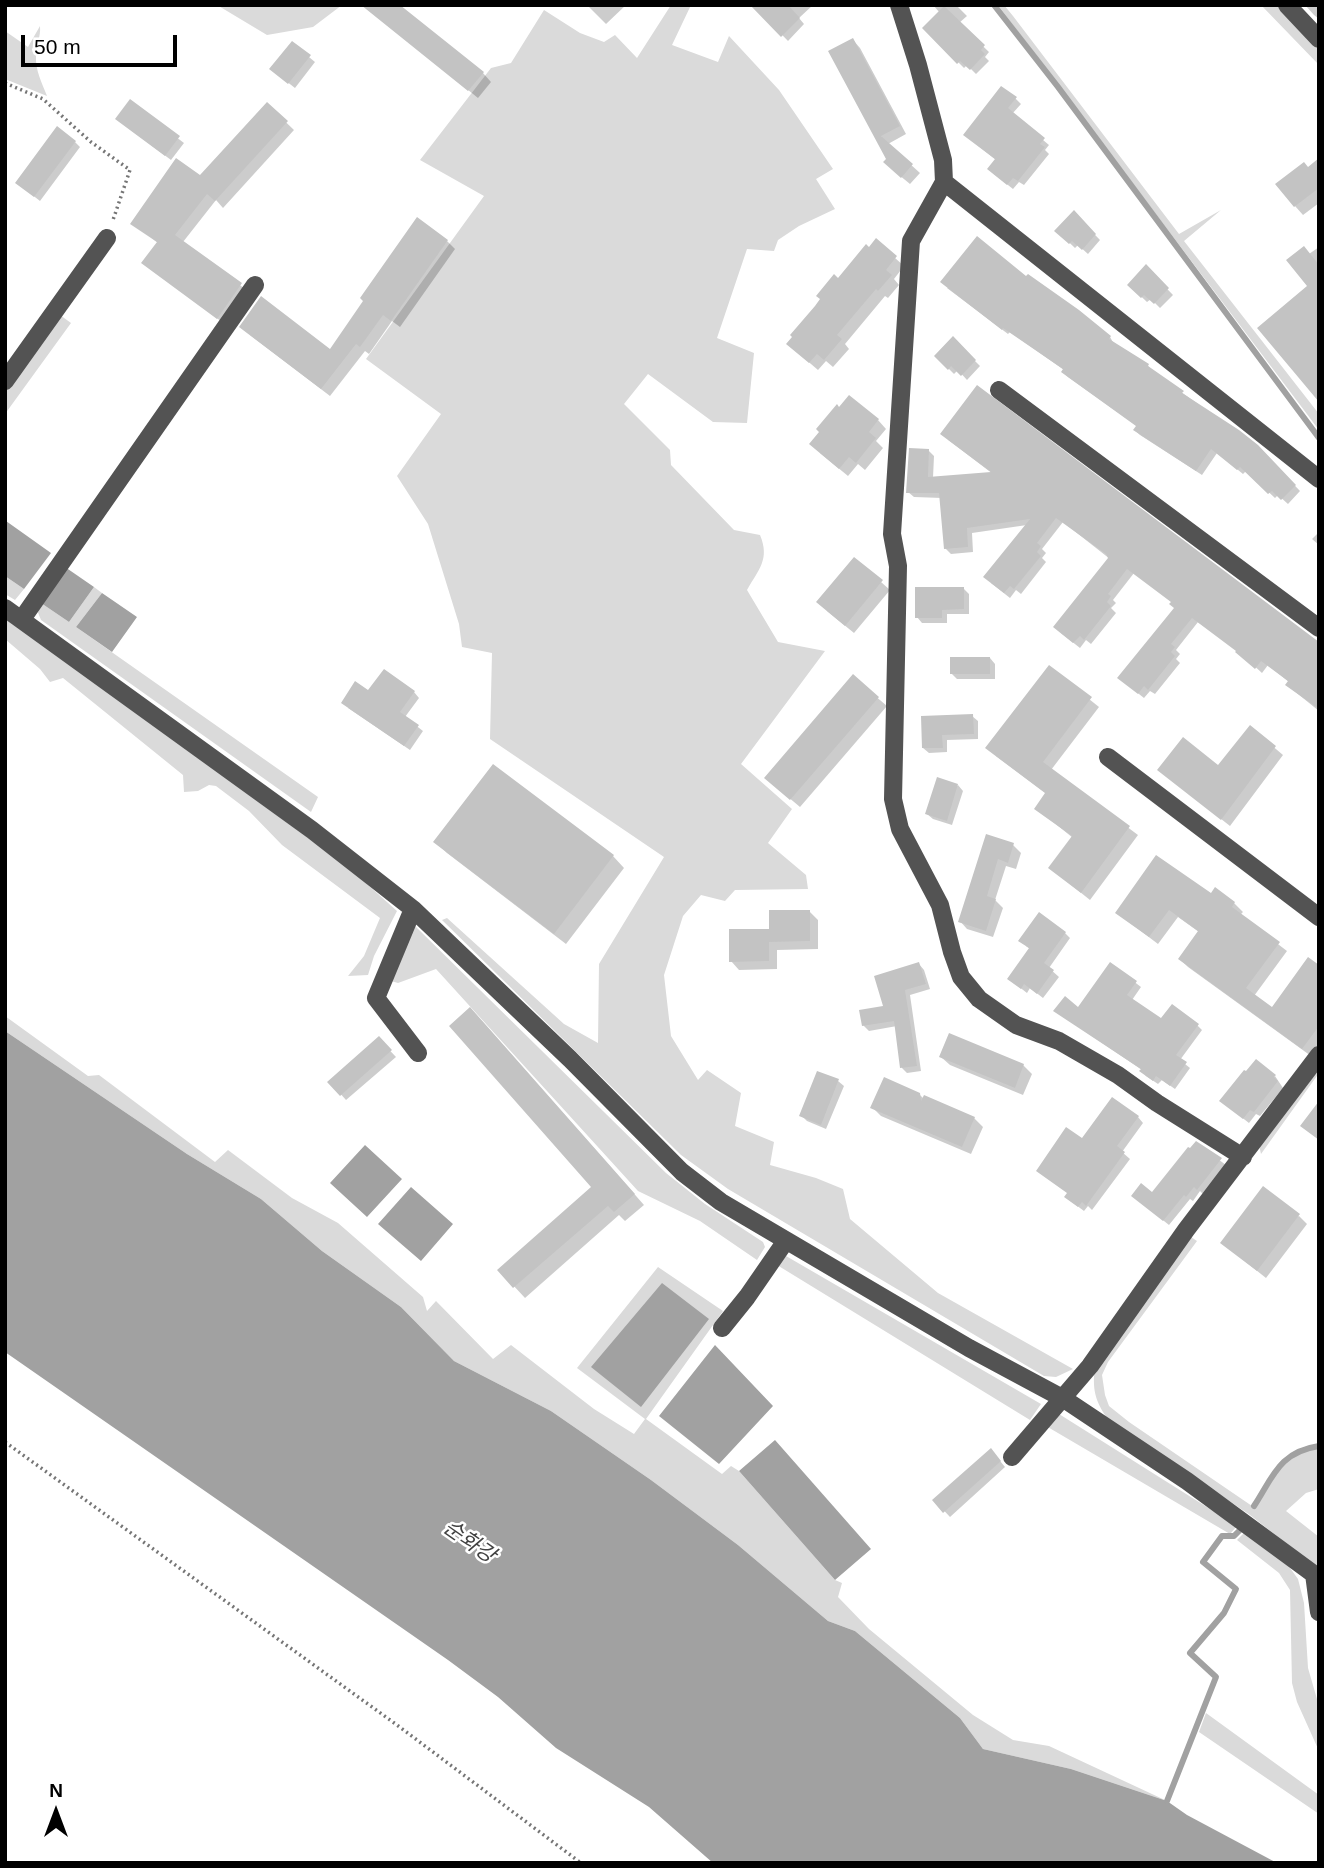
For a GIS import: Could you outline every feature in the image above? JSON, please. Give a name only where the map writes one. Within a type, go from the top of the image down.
[{"type":"street","points":[[899,5],[940,148],[944,182],[911,241],[892,534],[898,566],[893,799],[900,829],[940,905],[961,977],[979,999],[1016,1025],[1059,1041],[1118,1075],[1243,1157]]},
{"type":"street","points":[[1287,5],[1319,39]]},
{"type":"street","points":[[944,182],[1319,479]]},
{"type":"street","points":[[5,381],[107,238]]},
{"type":"street","points":[[22,619],[255,285]]},
{"type":"street","points":[[999,390],[1319,628]]},
{"type":"street","points":[[5,608],[312,830],[413,909],[570,1059],[682,1172],[720,1202],[969,1349],[1064,1399],[1187,1481],[1317,1576],[1319,1612]]},
{"type":"street","points":[[1108,757],[1319,917]]},
{"type":"street","points":[[413,909],[376,998],[418,1053]]},
{"type":"street","points":[[1012,1457],[1064,1399],[1186,1230],[1319,1055]]},
{"type":"street","points":[[722,1328],[785,1242]]},
{"type":"path","points":[[5,83],[43,99],[91,142],[130,170],[107,238]]},
{"type":"path","points":[[5,1442],[375,1709],[581,1863]]},
{"type":"shaded area","points":[[217,5],[342,5],[313,27],[267,35]]},
{"type":"shaded area","points":[[671,5],[691,5],[672,45],[718,62],[729,36],[779,90],[833,169],[816,179],[835,209],[799,226],[778,240],[774,251],[747,249],[717,338],[754,353],[747,423],[713,422],[648,374],[624,404],[670,450],[671,465],[734,530],[760,535],[763,557],[747,590],[778,642],[825,651],[741,764],[792,809],[768,843],[806,875],[808,889],[735,890],[725,901],[701,895],[683,916],[664,975],[671,1036],[698,1080],[707,1070],[741,1093],[735,1126],[774,1142],[770,1165],[843,1189],[850,1219],[938,1293],[1073,1369],[1056,1377],[1044,1376],[728,1189],[681,1155],[442,920],[447,918],[564,1024],[598,1043],[599,964],[664,857],[490,739],[492,653],[462,647],[459,624],[428,524],[397,476],[441,414],[366,359],[484,196],[420,160],[491,68],[511,63],[544,10],[580,33],[604,42],[615,35],[637,58]]},
{"type":"shaded area","points":[[998,5],[1004,5],[1013,16],[1179,234],[1221,210],[1184,241],[1319,414],[1319,430]]},
{"type":"shaded area","points":[[1261,5],[1279,5],[1319,45],[1319,65]]},
{"type":"shaded area","points":[[40,26],[36,61],[47,96],[5,79],[5,31],[28,47]]},
{"type":"shaded area","points":[[60,315],[71,323],[5,414],[5,391]]},
{"type":"shaded area","points":[[5,576],[24,589],[15,600],[5,594]]},
{"type":"shaded area","points":[[94,587],[102,593],[76,627],[318,797],[311,812],[41,620],[37,610],[41,603],[69,622]]},
{"type":"shaded area","points":[[5,617],[348,867],[397,911],[374,956],[368,975],[348,976],[364,956],[380,918],[282,845],[249,811],[216,786],[209,785],[198,791],[184,792],[183,775],[63,678],[50,682],[40,669],[5,639]]},
{"type":"shaded area","points":[[414,925],[666,1173],[705,1204],[763,1242],[765,1247],[757,1260],[700,1221],[638,1191],[436,969],[398,983],[391,981]]},
{"type":"shaded area","points":[[5,1016],[88,1076],[99,1075],[215,1162],[228,1150],[292,1198],[338,1223],[423,1297],[427,1311],[436,1301],[493,1359],[511,1345],[594,1409],[634,1434],[645,1419],[577,1368],[658,1267],[723,1311],[646,1419],[722,1474],[731,1466],[739,1471],[835,1580],[842,1583],[838,1597],[869,1629],[973,1715],[1013,1740],[1049,1746],[1167,1801],[1071,1769],[983,1749],[960,1718],[855,1631],[828,1621],[738,1545],[651,1480],[551,1411],[454,1361],[401,1307],[322,1251],[261,1199],[187,1154],[5,1031]]},
{"type":"shaded area","points":[[1319,1063],[1319,1073],[1261,1154],[1259,1145]]},
{"type":"shaded area","points":[[1191,1237],[1197,1241],[1108,1362],[1102,1375],[1109,1406],[1253,1508],[1283,1463],[1303,1452],[1319,1448],[1319,1489],[1306,1493],[1286,1511],[1319,1537],[1319,1569],[1250,1515],[1107,1418],[1097,1400],[1094,1388],[1095,1367]]},
{"type":"shaded area","points":[[786,1256],[1041,1404],[1030,1420],[777,1265]]},
{"type":"shaded area","points":[[1059,1414],[1237,1526],[1230,1534],[1046,1426]]},
{"type":"shaded area","points":[[1245,1532],[1285,1561],[1298,1579],[1304,1603],[1308,1668],[1319,1706],[1319,1751],[1297,1702],[1292,1683],[1290,1590],[1279,1573],[1237,1540]]},
{"type":"shaded area","points":[[1206,1713],[1319,1795],[1319,1814],[1199,1732]]},
{"type":"water","points":[[6,521],[51,553],[24,589],[5,576]]},
{"type":"water","points":[[65,567],[94,587],[69,622],[41,603]]},
{"type":"water","points":[[102,593],[137,617],[112,652],[76,627]]},
{"type":"water","name":"순화강","points":[[5,1031],[187,1154],[261,1199],[322,1251],[401,1307],[454,1361],[551,1411],[651,1480],[738,1545],[828,1621],[855,1631],[960,1718],[983,1749],[1071,1769],[1167,1801],[1187,1815],[1277,1863],[713,1863],[649,1807],[556,1748],[498,1697],[448,1660],[5,1352]]},
{"type":"water","points":[[365,1145],[402,1179],[367,1217],[330,1183]]},
{"type":"water","points":[[411,1187],[453,1224],[421,1261],[378,1224]]},
{"type":"water","points":[[662,1283],[709,1319],[641,1407],[591,1367]]},
{"type":"water","points":[[715,1345],[773,1406],[719,1464],[659,1416]]},
{"type":"water","points":[[775,1440],[871,1549],[835,1580],[739,1471]]},
{"type":"building","points":[[361,5],[400,5],[484,72],[468,91]]},
{"type":"building","points":[[750,5],[788,5],[800,18],[781,37]]},
{"type":"building","points":[[944,6],[985,45],[981,50],[985,54],[970,70],[960,61],[957,64],[922,28]]},
{"type":"building","points":[[853,38],[900,126],[881,136],[913,164],[901,178],[883,162],[886,159],[828,51]]},
{"type":"building","points":[[292,41],[311,55],[288,84],[269,69]]},
{"type":"building","points":[[1001,86],[1017,97],[1008,108],[1045,138],[1040,144],[1045,147],[1018,181],[1013,178],[1007,185],[987,169],[995,159],[963,135]]},
{"type":"building","points":[[130,99],[180,136],[165,156],[115,119]]},
{"type":"building","points":[[267,102],[288,121],[215,201],[207,194],[175,235],[242,283],[217,319],[141,263],[157,242],[130,224],[176,158],[200,175]]},
{"type":"building","points":[[57,126],[76,141],[34,197],[15,183]]},
{"type":"building","points":[[1319,158],[1319,188],[1294,207],[1275,184],[1304,162],[1308,167]]},
{"type":"building","points":[[1074,210],[1096,234],[1082,250],[1072,241],[1069,244],[1054,231]]},
{"type":"building","points":[[417,217],[448,240],[391,321],[383,315],[360,347],[356,344],[321,389],[239,327],[261,296],[330,349],[363,301],[360,298]]},
{"type":"building","points":[[977,236],[1026,276],[1028,274],[1079,310],[1111,336],[1109,339],[1149,364],[1148,366],[1184,391],[1182,393],[1239,430],[1258,445],[1296,485],[1281,500],[1272,491],[1268,494],[1240,467],[1237,470],[1211,449],[1196,471],[1133,430],[1136,426],[1061,372],[1063,369],[1003,328],[1002,330],[940,282]]},
{"type":"building","points":[[876,238],[897,256],[886,270],[892,275],[878,291],[876,289],[837,335],[842,339],[824,360],[817,354],[809,363],[786,344],[792,337],[790,335],[815,306],[820,299],[816,296],[834,274],[838,278],[866,244],[869,247]]},
{"type":"building","points":[[1304,246],[1319,265],[1319,402],[1257,328],[1307,286],[1286,260]]},
{"type":"building","points":[[1146,264],[1169,288],[1154,304],[1144,295],[1141,298],[1127,285]]},
{"type":"building","points":[[953,336],[976,360],[961,376],[951,366],[948,370],[934,356]]},
{"type":"building","points":[[977,385],[1319,642],[1319,709],[1285,685],[1288,681],[1261,661],[1255,669],[1192,618],[1171,644],[1175,647],[1171,652],[1175,656],[1148,690],[1144,686],[1138,694],[1117,678],[1174,608],[1169,604],[1171,602],[1127,569],[1108,594],[1111,596],[1107,602],[1111,606],[1084,640],[1080,636],[1073,643],[1053,627],[1108,558],[1056,518],[1037,543],[1041,546],[1037,552],[1041,556],[1014,589],[1010,586],[1004,593],[983,577],[1030,519],[967,528],[968,547],[944,549],[939,493],[906,493],[909,448],[929,449],[928,477],[991,472],[940,434]]},
{"type":"building","points":[[849,395],[879,419],[869,432],[876,438],[856,463],[849,457],[839,469],[809,444],[819,432],[816,429],[837,404],[839,407]]},
{"type":"building","points":[[854,557],[883,580],[845,626],[816,602]]},
{"type":"building","points":[[915,587],[964,587],[964,609],[942,610],[942,618],[915,618]]},
{"type":"building","points":[[950,657],[990,657],[990,674],[950,674]]},
{"type":"building","points":[[1049,665],[1092,697],[1043,762],[1130,826],[1081,893],[1048,868],[1072,836],[1034,809],[1045,793],[985,748]]},
{"type":"building","points":[[384,669],[415,691],[400,712],[419,725],[404,746],[341,703],[355,681],[368,690]]},
{"type":"building","points":[[853,674],[879,697],[790,800],[764,778]]},
{"type":"building","points":[[973,714],[974,734],[942,735],[943,748],[922,748],[921,716]]},
{"type":"building","points":[[1250,725],[1276,746],[1221,820],[1157,770],[1183,737],[1218,765]]},
{"type":"building","points":[[493,764],[614,855],[554,934],[433,842]]},
{"type":"building","points":[[937,777],[958,784],[947,821],[925,814]]},
{"type":"building","points":[[986,834],[1014,843],[1008,863],[998,859],[987,896],[996,899],[986,931],[958,922]]},
{"type":"building","points":[[1156,855],[1211,893],[1215,887],[1235,902],[1232,907],[1280,942],[1246,988],[1272,1007],[1308,957],[1319,965],[1319,1026],[1302,1049],[1178,959],[1198,931],[1169,910],[1149,937],[1115,913]]},
{"type":"building","points":[[769,910],[810,910],[810,941],[769,942],[769,961],[729,962],[729,929],[769,929]]},
{"type":"building","points":[[1039,912],[1066,932],[1044,963],[1054,970],[1037,994],[1024,984],[1021,989],[1007,979],[1029,948],[1018,941]]},
{"type":"building","points":[[919,962],[926,984],[905,990],[917,1066],[900,1068],[894,1021],[862,1026],[859,1010],[883,1006],[874,976]]},
{"type":"building","points":[[1110,962],[1137,981],[1127,995],[1161,1018],[1172,1004],[1199,1024],[1176,1055],[1187,1062],[1170,1086],[1156,1076],[1153,1081],[1139,1071],[1141,1069],[1053,1011],[1065,996],[1078,1007]]},
{"type":"building","points":[[470,1007],[635,1194],[614,1212],[608,1206],[513,1288],[497,1270],[591,1187],[449,1026]]},
{"type":"building","points":[[949,1033],[1024,1064],[1015,1088],[939,1057]]},
{"type":"building","points":[[379,1036],[392,1050],[340,1096],[327,1082]]},
{"type":"building","points":[[1256,1059],[1276,1075],[1274,1077],[1278,1081],[1254,1112],[1250,1110],[1243,1119],[1219,1101]]},
{"type":"building","points":[[817,1071],[839,1079],[821,1125],[799,1116]]},
{"type":"building","points":[[884,1077],[920,1093],[921,1101],[924,1095],[975,1117],[962,1147],[870,1108]]},
{"type":"building","points":[[1112,1097],[1139,1116],[1117,1146],[1125,1152],[1086,1206],[1082,1202],[1078,1207],[1064,1197],[1067,1193],[1036,1171],[1066,1127],[1082,1138]]},
{"type":"building","points":[[1319,1101],[1319,1140],[1300,1126]]},
{"type":"building","points":[[1196,1141],[1222,1158],[1197,1190],[1194,1187],[1186,1197],[1184,1195],[1163,1221],[1131,1196],[1141,1183],[1152,1192],[1188,1147]]},
{"type":"building","points":[[1263,1186],[1300,1214],[1257,1271],[1220,1243]]},
{"type":"building","points":[[991,1448],[1001,1461],[943,1513],[932,1500]]},
{"type":"waterway","points":[[994,5],[1319,438]]},
{"type":"waterway","points":[[1254,1506],[1272,1476],[1286,1460],[1306,1449],[1319,1446]]},
{"type":"waterway","points":[[1167,1801],[1216,1677],[1190,1653],[1224,1613],[1236,1589],[1203,1562],[1222,1536],[1234,1536],[1241,1529]]}]
